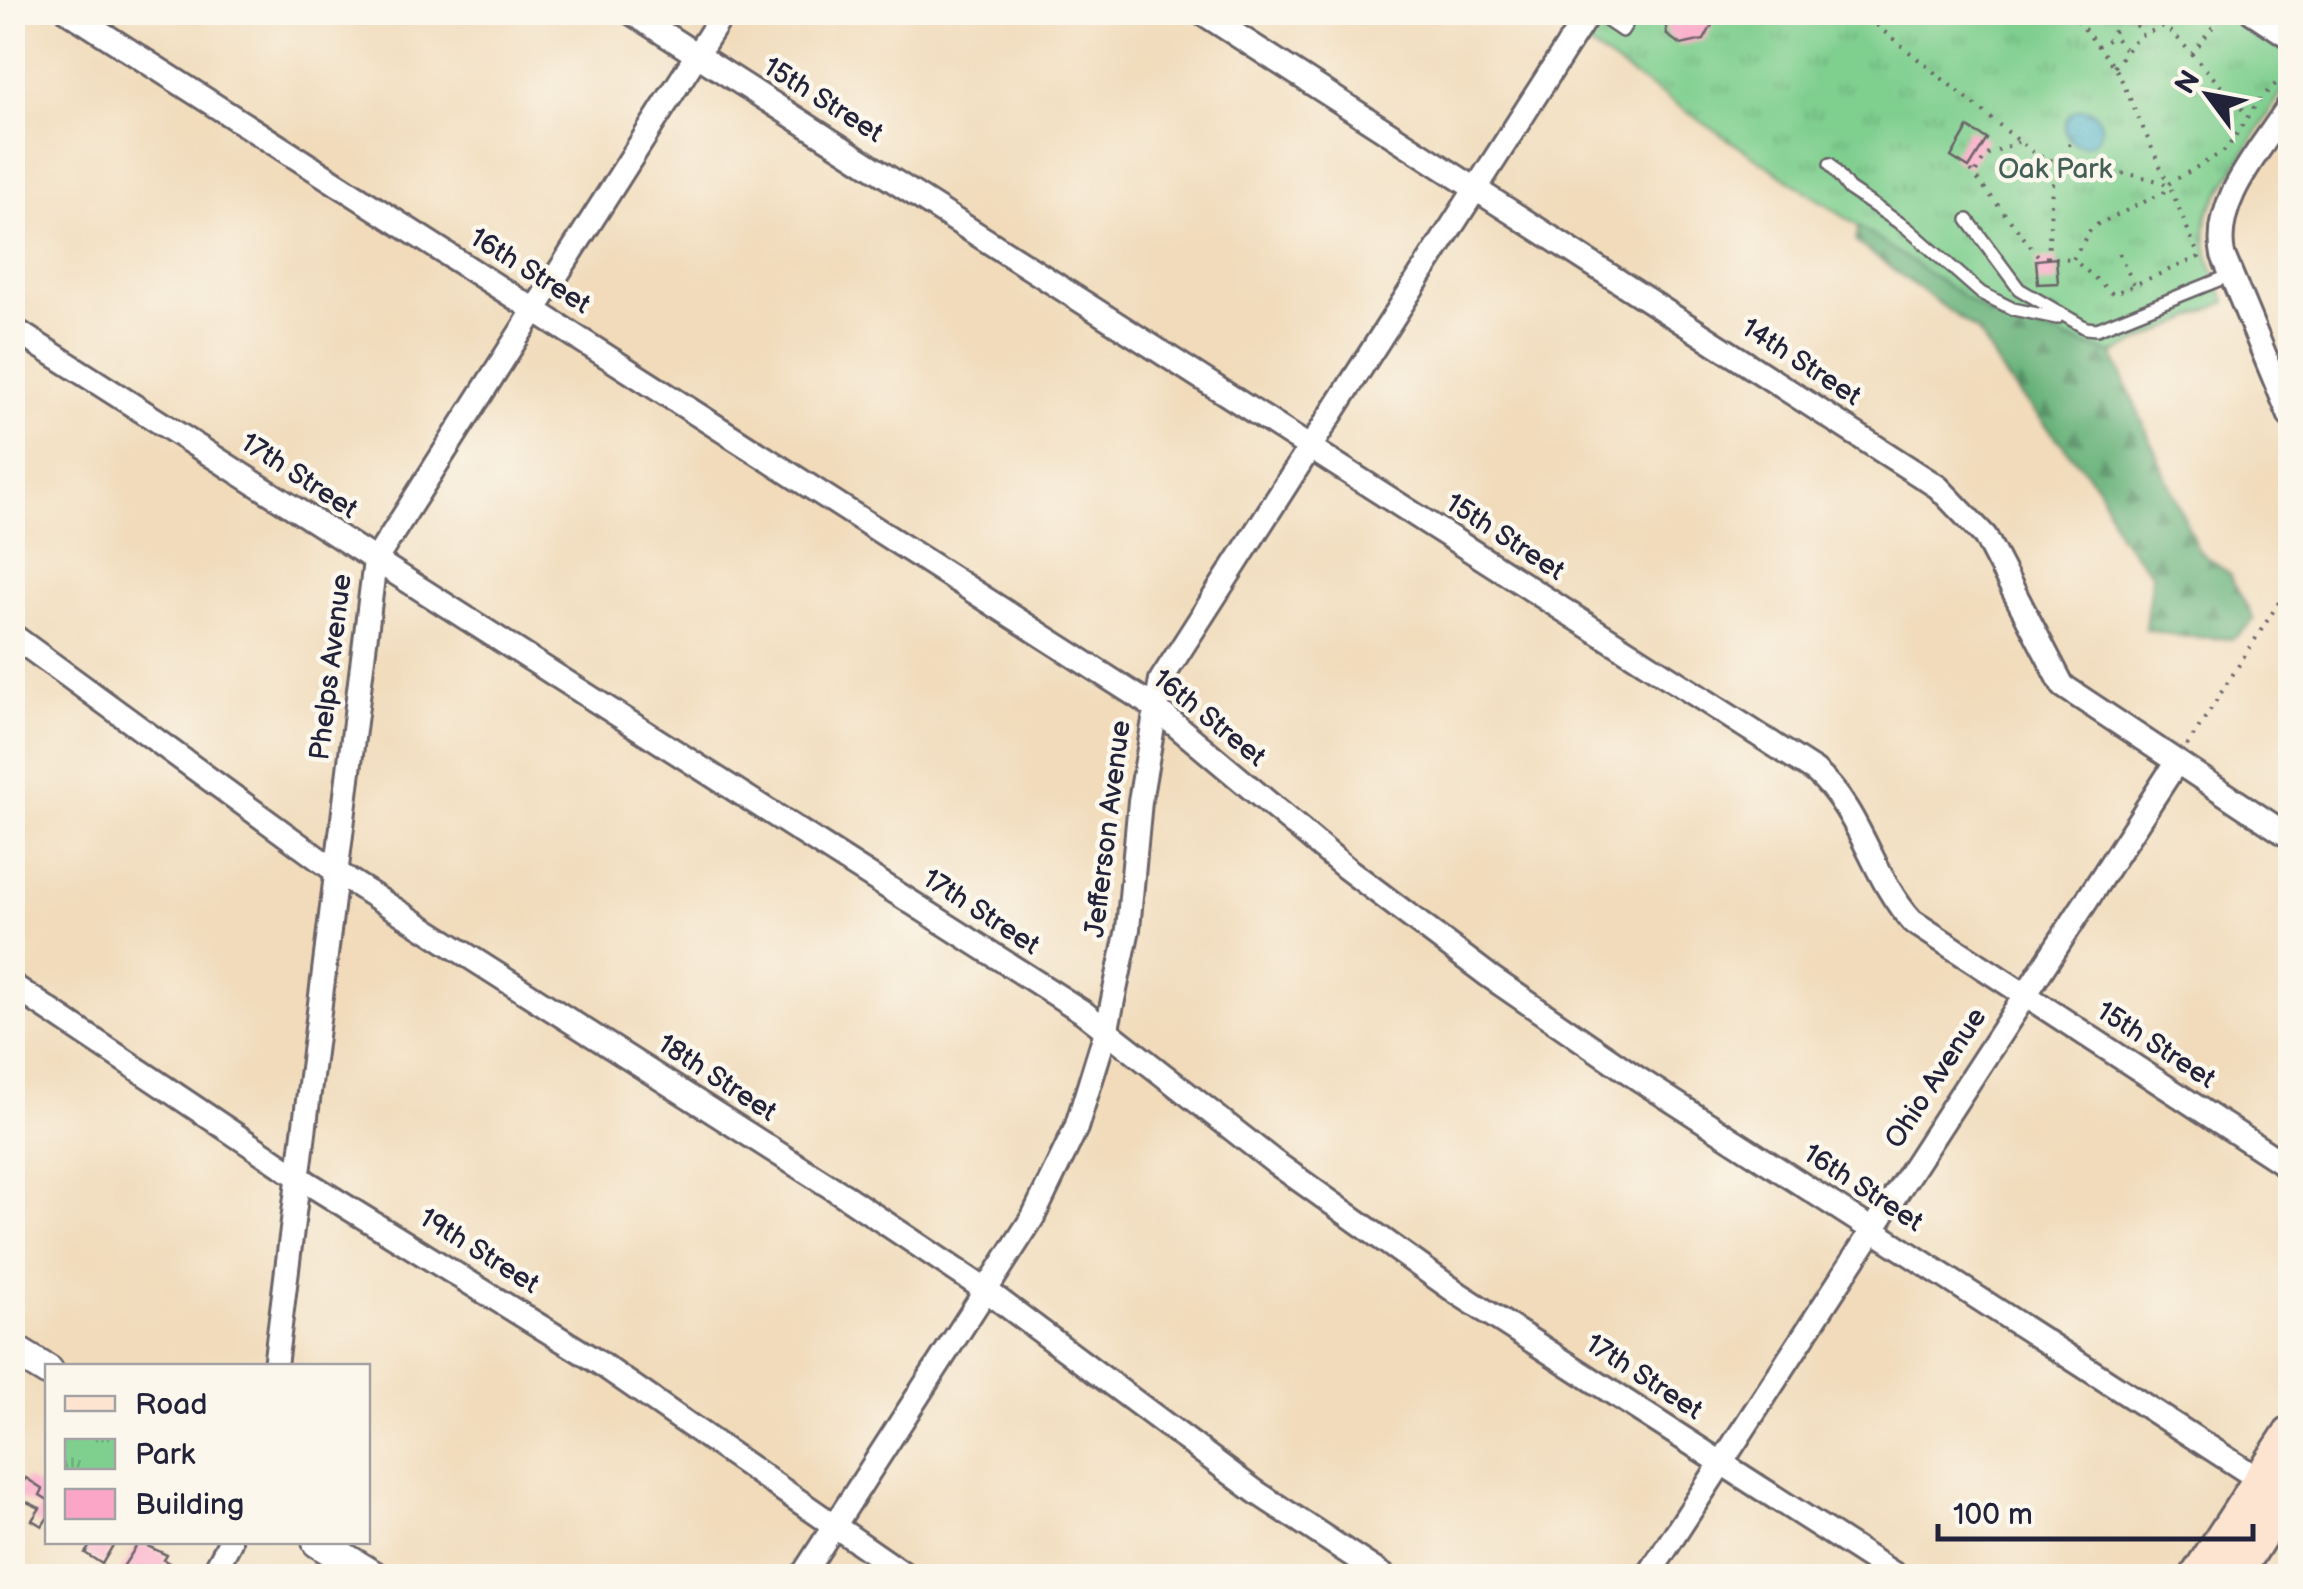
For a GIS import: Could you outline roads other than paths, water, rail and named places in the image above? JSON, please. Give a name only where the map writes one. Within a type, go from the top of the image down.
[{"type":"main road","points":[[2235,1576],[2282,1492],[2290,1433]]},
{"type":"main road","points":[[2198,1576],[2282,1492]]},
{"type":"street","name":"16th Street","points":[[69,12],[1154,707],[1346,868],[1489,976],[1873,1230],[2282,1492]]},
{"type":"street","name":"15th Street","points":[[630,12],[1815,770],[1848,809],[1891,894],[1912,921],[2290,1168]]},
{"type":"street","name":"Phelps Avenue","points":[[274,1364],[376,561],[724,12]]},
{"type":"street","name":"14th Street","points":[[1200,12],[1938,487],[1984,536],[2062,686],[2290,838]]},
{"type":"street","name":"Jefferson Avenue","points":[[802,1576],[987,1291],[1056,1174],[1088,1097],[1128,929],[1154,707],[1161,680],[1185,636],[1592,12]]},
{"type":"street","points":[[2252,12],[2290,38]]},
{"type":"street","points":[[2290,104],[2222,216],[2219,233],[2232,275],[2290,416]]},
{"type":"street","name":"17th Street","points":[[12,328],[1107,1028],[1379,1238],[1897,1576]]},
{"type":"street","name":"18th Street","points":[[12,635],[338,873],[812,1174],[987,1291],[1164,1426],[1384,1576]]},
{"type":"street","name":"Ohio Avenue","points":[[1648,1576],[2176,763]]},
{"type":"street","name":"19th Street","points":[[12,984],[55,1018],[300,1178],[601,1364],[907,1576]]},
{"type":"street","points":[[12,1349],[45,1369]]},
{"type":"street","points":[[212,1576],[229,1544]]},
{"type":"street","points":[[321,1544],[373,1576]]},
{"type":"lane","points":[[1592,12],[1622,30],[1634,12]]},
{"type":"lane","points":[[1830,164],[1849,190],[1906,228],[1981,293],[2013,309],[2096,329],[2232,275]]},
{"type":"lane","points":[[1968,220],[2020,289],[2066,319]]},
{"type":"water","points":[[2083,109],[2096,114],[2101,127],[2096,140],[2083,145],[2070,140],[2065,127],[2070,114]]},
{"type":"park label","name":"Oak Park","points":[[2055,169]]}]
